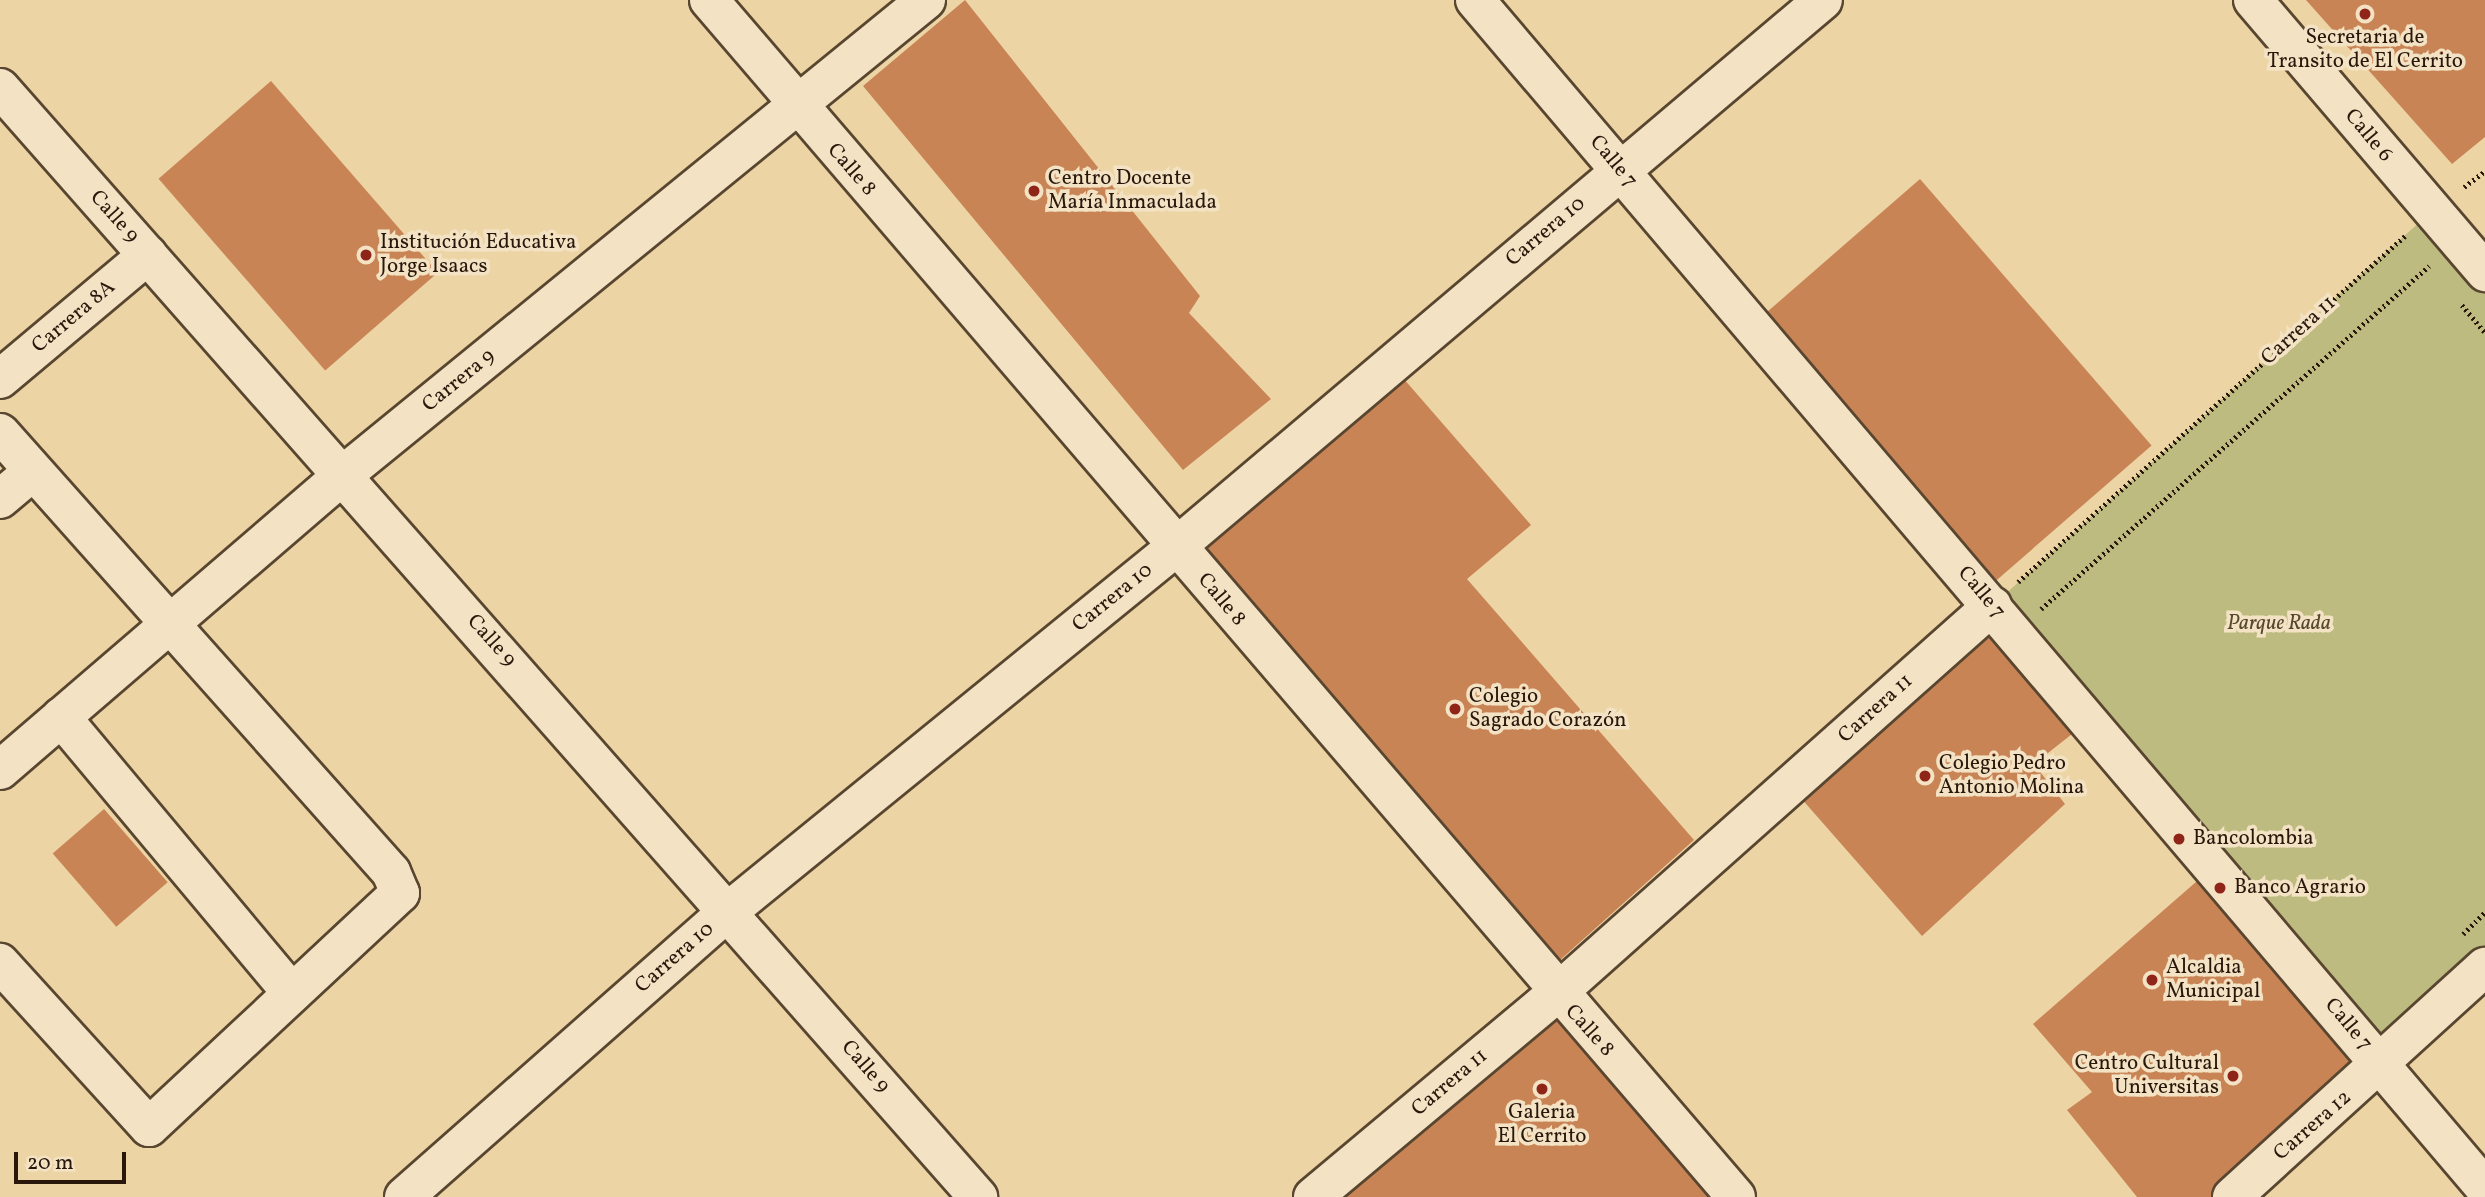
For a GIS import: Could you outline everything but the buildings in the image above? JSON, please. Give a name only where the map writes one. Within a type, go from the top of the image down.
[{"type":"street","name":"Calle 8","points":[[709,0],[797,107],[1556,994],[1736,1197]]},
{"type":"street","name":"Carrera 9","points":[[0,771],[343,475],[926,0]]},
{"type":"street","name":"Calle 7","points":[[1475,0],[2485,1188]]},
{"type":"street","name":"Carrera 10","points":[[404,1197],[730,910],[1176,547],[1619,169],[1823,0]]},
{"type":"street","name":"Calle 6","points":[[2253,0],[2485,272]]},
{"type":"street","name":"Calle 9","points":[[0,88],[730,910],[978,1197]]},
{"type":"street","name":"Carrera 8A","points":[[0,379],[148,255]]},
{"type":"street","points":[[0,433],[31,473],[166,627],[391,872],[400,893],[149,1128],[0,963]]},
{"type":"street","points":[[0,499],[31,473]]},
{"type":"street","name":"Carrera 11","points":[[1313,1197],[1556,994],[1992,606]]},
{"type":"street","points":[[61,718],[292,993]]},
{"type":"street","name":"Carrera 12","points":[[2232,1197],[2381,1065],[2485,967]]},
{"type":"path","name":"Carrera 11","points":[[1992,606],[2432,211]]},
{"type":"path","points":[[2054,620],[2045,609],[2428,265],[2437,275]]},
{"type":"path","points":[[2453,294],[2485,331]]},
{"type":"path","points":[[2455,941],[2485,912]]},
{"type":"green space","name":"Parque Rada","points":[[2432,211],[2485,272],[2485,967],[2381,1065],[1992,606]]},
{"type":"place","name":"Secretaria de Transito de El Cerrito","points":[[2365,14]]},
{"type":"place","name":"Centro Docente María Inmaculada","points":[[1034,191]]},
{"type":"place","name":"Institución Educativa Jorge Isaacs","points":[[366,255]]},
{"type":"place","name":"Colegio Sagrado Corazón","points":[[1455,709]]},
{"type":"place","name":"Colegio Pedro Antonio Molina","points":[[1925,776]]},
{"type":"place","name":"Bancolombia","points":[[2179,839]]},
{"type":"place","name":"Banco Agrario","points":[[2220,888]]},
{"type":"place","name":"Alcaldia Municipal","points":[[2152,980]]},
{"type":"place","name":"Centro Cultural Universitas","points":[[2233,1076]]},
{"type":"place","name":"Galeria El Cerrito","points":[[1542,1089]]}]
